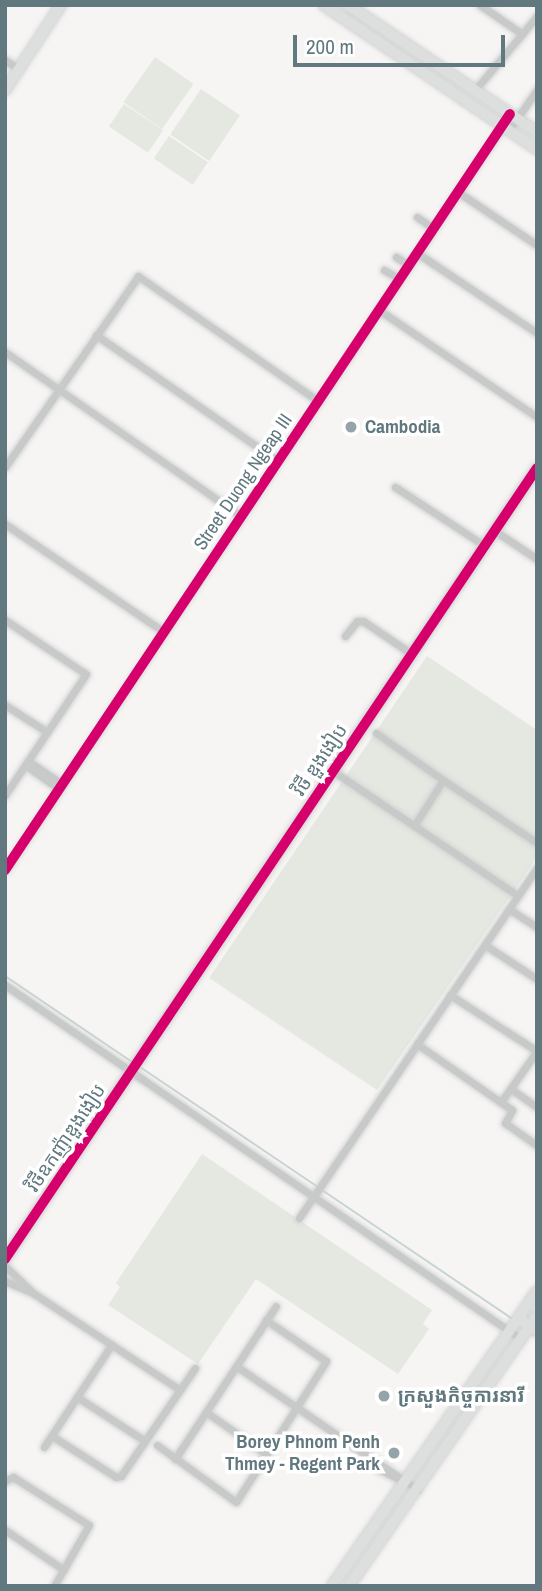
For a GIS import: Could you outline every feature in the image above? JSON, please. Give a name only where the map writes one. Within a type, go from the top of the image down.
[{"type":"main road","points":[[332,1586],[537,1291]]},
{"type":"main road","points":[[349,1586],[521,1339],[533,1329],[537,1315]]},
{"type":"street","points":[[5,90],[61,5]]},
{"type":"street","points":[[324,5],[537,149]]},
{"type":"street","points":[[348,5],[537,132]]},
{"type":"street","points":[[480,5],[522,34]]},
{"type":"street","points":[[475,90],[537,16]]},
{"type":"street","points":[[5,60],[19,69]]},
{"type":"street","name":"Street Duong Ngeap III","points":[[5,870],[433,228],[513,116],[537,90]]},
{"type":"street","points":[[458,192],[537,245]]},
{"type":"street","points":[[417,217],[433,228]]},
{"type":"street","points":[[417,253],[537,333]]},
{"type":"street","points":[[396,257],[409,265]]},
{"type":"street","points":[[384,270],[400,279]]},
{"type":"street","points":[[5,467],[138,276],[318,401]]},
{"type":"street","points":[[379,310],[537,417]]},
{"type":"street","points":[[96,335],[278,461]]},
{"type":"street","points":[[5,352],[241,516]]},
{"type":"street","name":"វិថី ឌួងងៀប","points":[[135,1066],[537,468]]},
{"type":"street","points":[[395,487],[485,546]]},
{"type":"street","points":[[5,524],[164,632]]},
{"type":"street","points":[[495,531],[537,559]]},
{"type":"street","points":[[5,620],[86,674],[6,791]]},
{"type":"street","points":[[345,636],[357,621],[363,621],[412,654]]},
{"type":"street","points":[[5,705],[47,732]]},
{"type":"street","points":[[376,733],[537,843]]},
{"type":"street","points":[[317,760],[332,743],[346,753]]},
{"type":"street","points":[[27,763],[61,786]]},
{"type":"street","points":[[333,771],[518,896]]},
{"type":"street","points":[[414,826],[443,780]]},
{"type":"street","points":[[299,1218],[537,869]]},
{"type":"street","points":[[509,909],[537,927]]},
{"type":"street","points":[[485,944],[537,979]]},
{"type":"street","points":[[5,985],[135,1066],[313,1196],[521,1339]]},
{"type":"street","points":[[450,995],[537,1051],[501,1102]]},
{"type":"street","points":[[417,1044],[512,1110]]},
{"type":"street","name":"វិថីឧកញ៉ាឌួងងៀប","points":[[5,1259],[135,1066]]},
{"type":"street","points":[[511,1089],[537,1107]]},
{"type":"street","points":[[522,1096],[505,1123],[537,1145]]},
{"type":"street","points":[[5,1266],[33,1293]]},
{"type":"street","points":[[5,1281],[33,1293],[180,1390]]},
{"type":"street","points":[[175,1459],[276,1306]]},
{"type":"street","points":[[518,1318],[533,1329]]},
{"type":"street","points":[[157,1445],[236,1502],[326,1361],[266,1320]]},
{"type":"street","points":[[44,1447],[112,1344]]},
{"type":"street","points":[[236,1366],[418,1490]]},
{"type":"street","points":[[52,1436],[118,1477],[195,1368]]},
{"type":"street","points":[[78,1397],[145,1441]]},
{"type":"street","points":[[206,1412],[266,1454]]},
{"type":"street","points":[[5,1481],[13,1477],[89,1525],[54,1586]]},
{"type":"street","points":[[5,1530],[64,1570]]},
{"type":"shaded area","points":[[155,57],[194,84],[162,129],[123,102]]},
{"type":"shaded area","points":[[201,89],[240,115],[209,161],[170,135]]},
{"type":"shaded area","points":[[124,104],[163,130],[148,153],[109,126]]},
{"type":"shaded area","points":[[169,136],[208,162],[193,185],[154,158]]},
{"type":"shaded area","points":[[427,656],[537,730],[537,857],[377,1090],[209,978]]},
{"type":"shaded area","points":[[202,1154],[432,1310],[423,1324],[429,1329],[398,1374],[256,1279],[198,1364],[108,1305],[120,1287],[116,1283]]},
{"type":"waterway","points":[[5,976],[132,1062]]},
{"type":"waterway","points":[[140,1067],[318,1187]]},
{"type":"waterway","points":[[322,1190],[511,1318]]},
{"type":"cycle path","points":[[5,870],[510,114]]},
{"type":"cycle path","points":[[5,1259],[537,468]]},
{"type":"place","name":"Cambodia","points":[[351,427]]},
{"type":"place","name":"ក្រសួងកិច្ចការនារី","points":[[384,1396]]},
{"type":"place","name":"Borey Phnom Penh Thmey - Regent Park","points":[[394,1453]]}]
